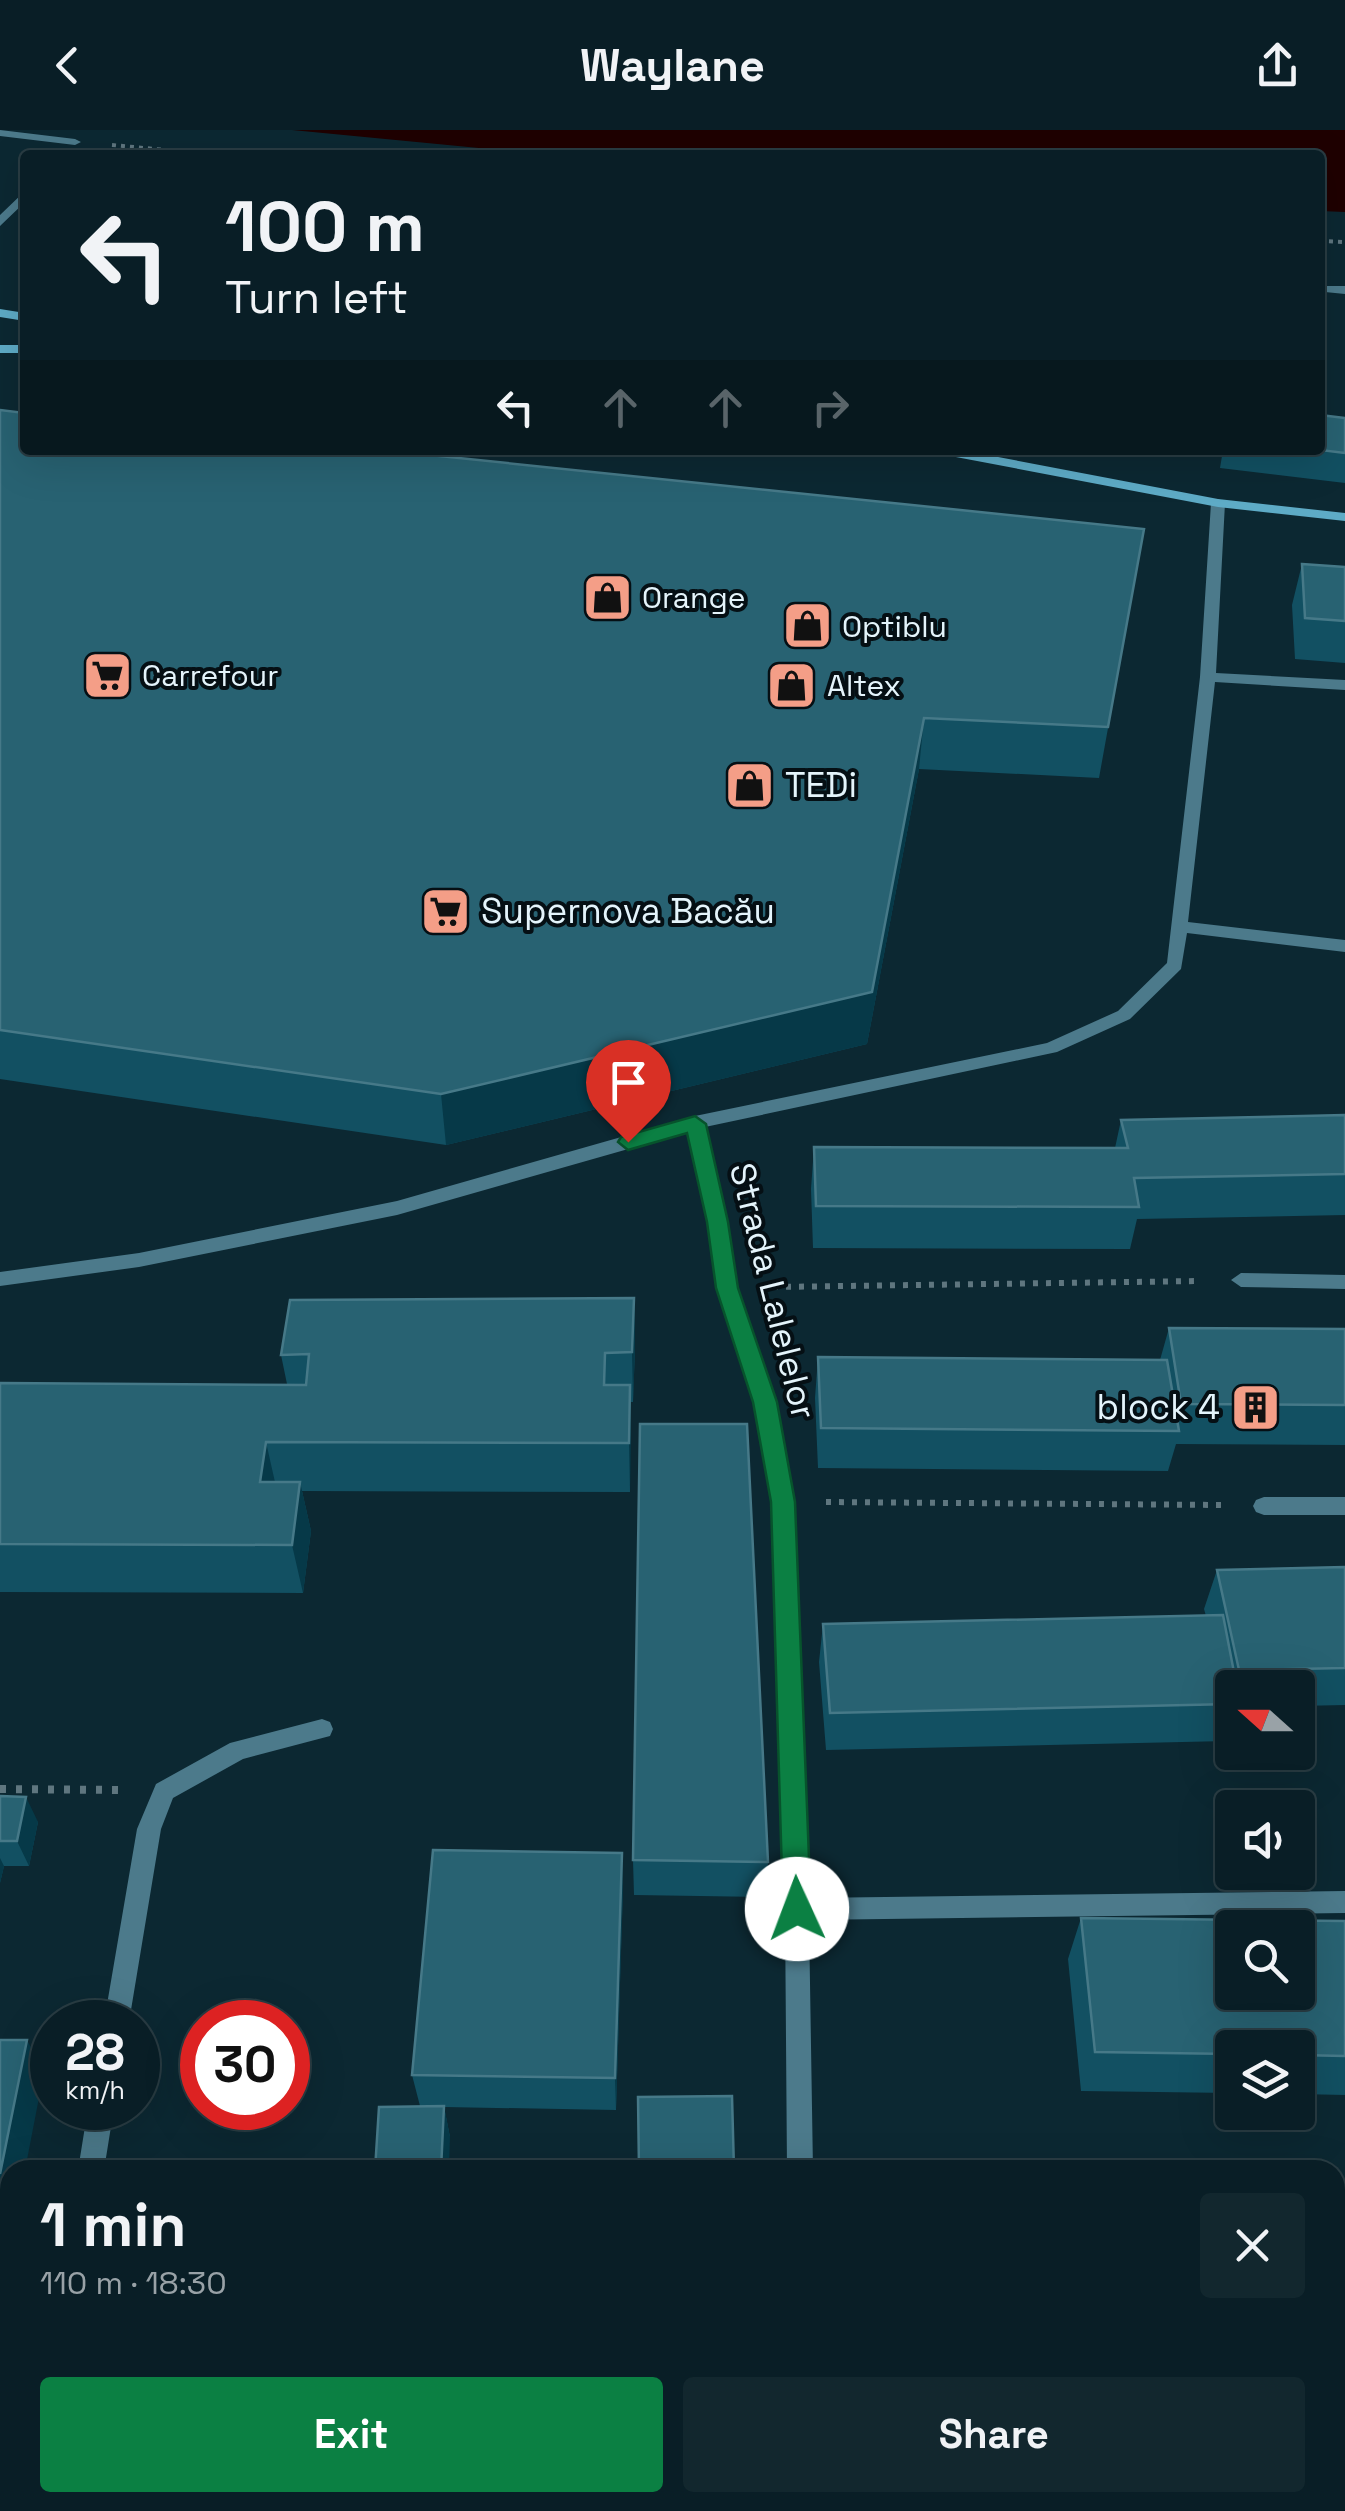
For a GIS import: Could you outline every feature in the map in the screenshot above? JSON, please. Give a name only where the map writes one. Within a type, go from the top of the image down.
[{"type":"main road","points":[[966,455],[1218,503],[1345,518]]},
{"type":"street","points":[[69,150],[86,130]]},
{"type":"street","points":[[0,134],[76,142]]},
{"type":"street","points":[[0,222],[20,201]]},
{"type":"street","points":[[1329,289],[1345,290]]},
{"type":"street","name":"Strada Lalelelor","points":[[800,2160],[797,1909],[783,1502],[765,1402],[727,1288],[718,1222],[695,1124],[1051,1048],[1124,1015],[1176,965],[1208,677],[1218,503]]},
{"type":"street","points":[[1208,677],[1345,685]]},
{"type":"street","points":[[1181,928],[1345,946]]},
{"type":"street","points":[[0,1279],[139,1260],[396,1208],[695,1124]]},
{"type":"street","points":[[1241,1280],[1345,1282]]},
{"type":"street","points":[[1264,1506],[1345,1506]]},
{"type":"street","points":[[120,2000],[149,1829],[164,1791],[238,1750],[322,1729]]},
{"type":"street","points":[[797,1909],[1345,1902]]},
{"type":"street","points":[[93,2160],[98,2130]]},
{"type":"path","points":[[76,142],[164,150]]},
{"type":"path","points":[[727,1288],[1241,1280]]},
{"type":"path","points":[[783,1502],[1264,1506]]},
{"type":"path","points":[[0,1790],[164,1791]]},
{"type":"shaded area","points":[[292,130],[1345,130],[1345,212],[1325,211],[1325,150],[501,150]]},
{"type":"building","name":"Supernova Bacău","points":[[0,410],[20,412],[20,455],[429,455],[1144,529],[1108,727],[924,718],[872,992],[441,1094],[0,1030]]},
{"type":"building","points":[[1325,416],[1345,418],[1345,453],[1325,451]]},
{"type":"building","points":[[1302,564],[1345,567],[1345,621],[1305,618]]},
{"type":"building","points":[[1345,1115],[1345,1174],[1134,1178],[1139,1207],[816,1206],[814,1147],[1128,1148],[1121,1120]]},
{"type":"building","points":[[634,1298],[632,1352],[605,1353],[604,1385],[630,1385],[629,1443],[266,1442],[260,1482],[300,1482],[292,1545],[0,1544],[0,1383],[306,1385],[309,1354],[281,1355],[290,1300]]},
{"type":"building","points":[[1169,1328],[1345,1329],[1345,1405],[1181,1404]]},
{"type":"building","points":[[818,1357],[1167,1360],[1179,1431],[821,1428]]},
{"type":"building","points":[[640,1424],[747,1424],[768,1862],[633,1860]]},
{"type":"building","points":[[1345,1567],[1345,1668],[1239,1670],[1217,1570]]},
{"type":"building","points":[[1223,1615],[1234,1670],[1215,1670],[1215,1704],[830,1713],[823,1624]]},
{"type":"building","points":[[0,1796],[26,1797],[17,1841],[0,1841]]},
{"type":"building","points":[[433,1850],[622,1853],[615,2078],[412,2075]]},
{"type":"building","points":[[1081,1918],[1215,1920],[1215,2010],[1315,2010],[1315,1921],[1345,1921],[1345,2056],[1315,2055],[1315,2030],[1215,2030],[1215,2054],[1095,2052]]},
{"type":"building","points":[[0,2040],[27,2040],[3,2160]]},
{"type":"building","points":[[732,2096],[734,2160],[639,2160],[638,2097]]},
{"type":"building","points":[[444,2106],[441,2160],[376,2160],[379,2107]]},
{"type":"place","name":"Orange","points":[[607,597]]},
{"type":"place","name":"Optiblu","points":[[807,626]]},
{"type":"place","name":"Carrefour","points":[[107,675]]},
{"type":"place","name":"Altex","points":[[792,685]]},
{"type":"place","name":"TEDi","points":[[750,785]]},
{"type":"place","name":"Supernova Bacău","points":[[446,911]]},
{"type":"place","name":"block 4","points":[[1255,1407]]},
{"type":"route","points":[[628,1142],[695,1124],[718,1222],[727,1288],[765,1402],[783,1502],[797,1909]]}]
